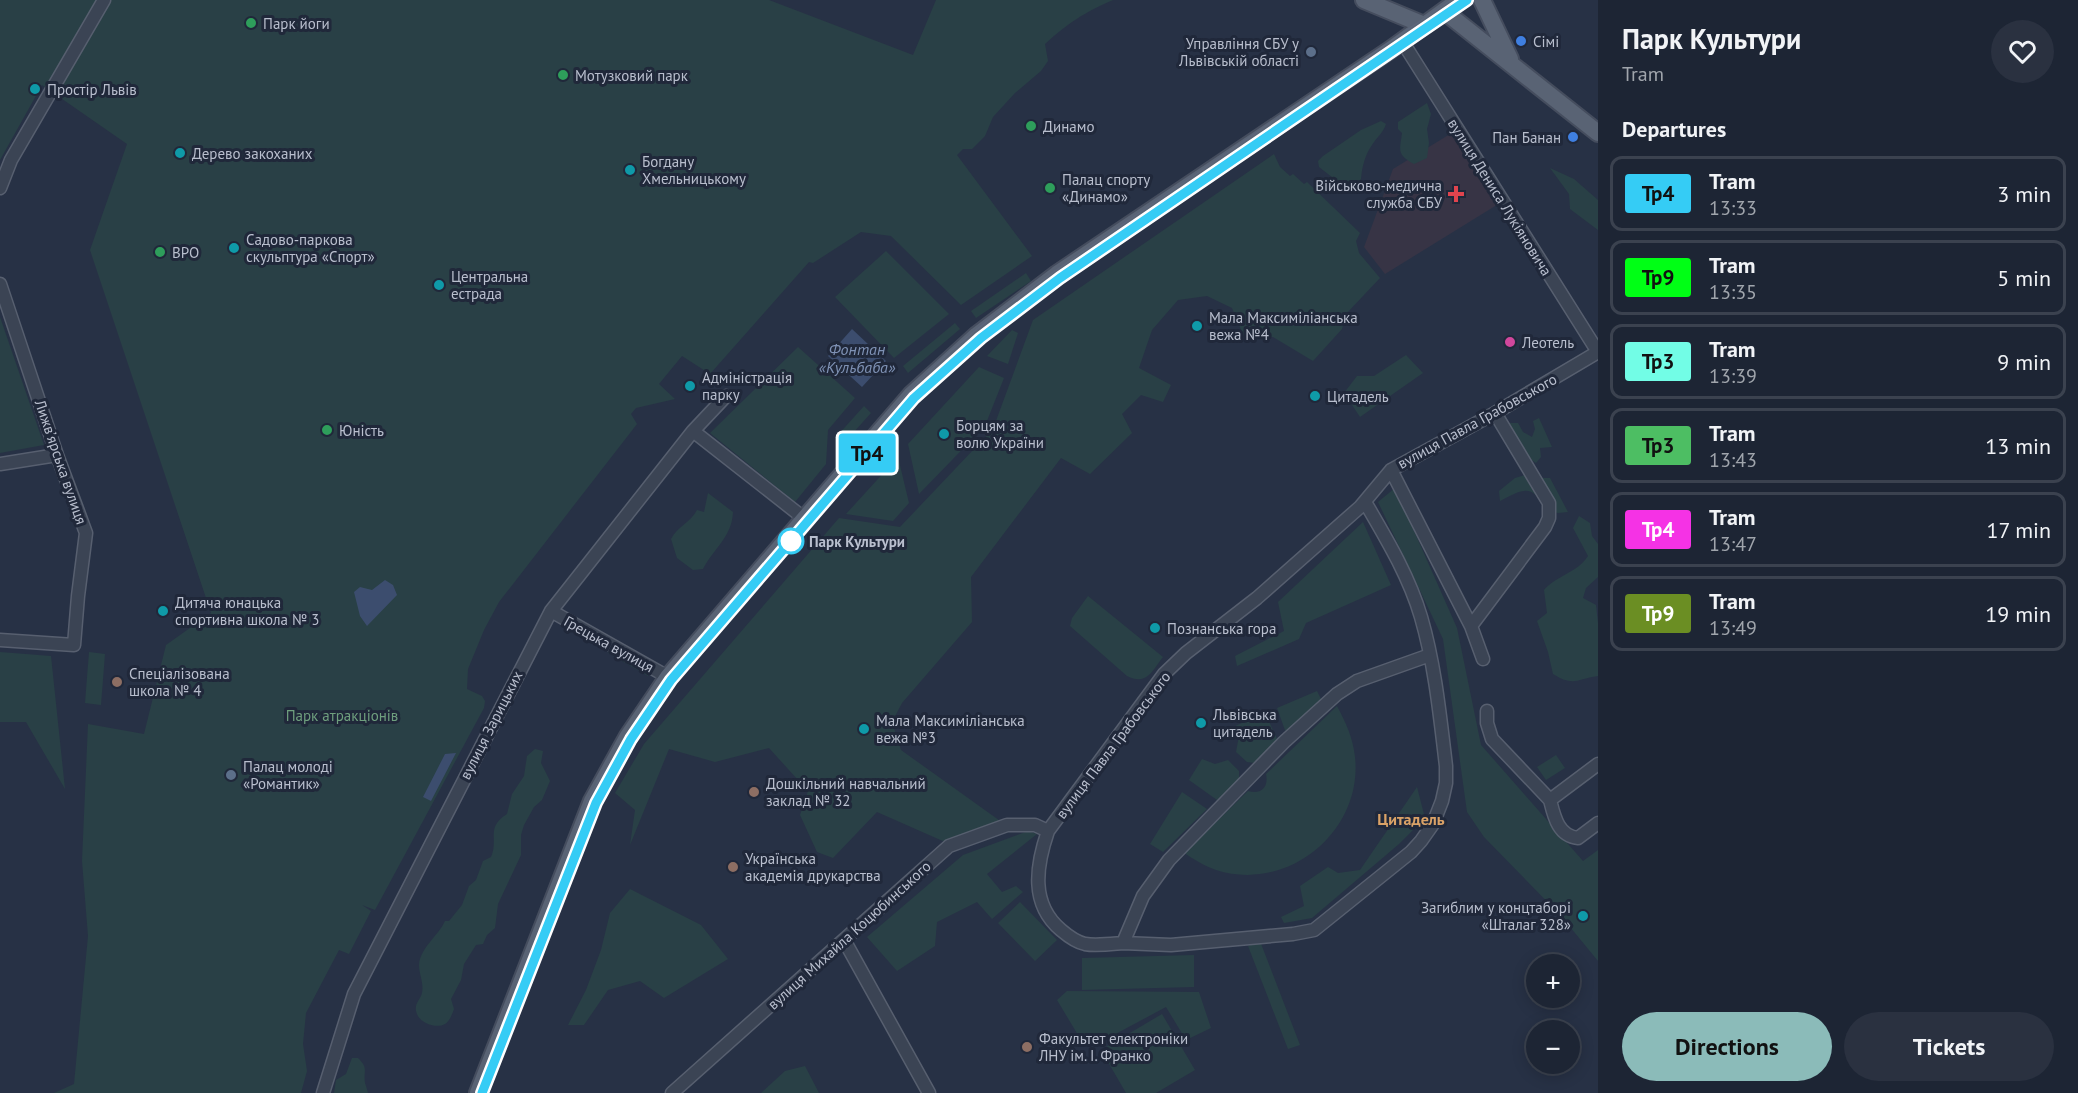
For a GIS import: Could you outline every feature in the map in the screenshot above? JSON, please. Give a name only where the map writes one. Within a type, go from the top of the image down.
[{"type":"main road","points":[[1364,0],[1424,26]]},
{"type":"main road","points":[[478,1093],[592,801],[628,736],[668,677],[911,394],[977,335],[1057,274],[1459,0]]},
{"type":"main road","points":[[1482,0],[1513,65]]},
{"type":"main road","points":[[1444,10],[1598,133]]},
{"type":"street","points":[[0,188],[11,160],[104,0]]},
{"type":"street","name":"вулиця Дениса Лукіяновича","points":[[1402,41],[1598,352]]},
{"type":"street","name":"Лижвʼярська вулиця","points":[[0,284],[57,455],[86,533],[74,645],[0,640]]},
{"type":"street","name":"вулиця Павла Грабовського","points":[[1365,502],[1407,578],[1421,617],[1430,656],[1446,766],[1446,783],[1433,824],[1411,852],[1314,930],[1171,945],[1086,944],[1071,938],[1056,926],[1047,913],[1037,887],[1040,856],[1048,831],[1164,674],[1185,653],[1257,598],[1365,502],[1391,470],[1495,413],[1598,352]]},
{"type":"street","name":"вулиця Зарицьких","points":[[323,1093],[354,994],[551,611],[693,431],[726,396]]},
{"type":"street","points":[[1471,626],[1545,527],[1549,518],[1549,503],[1495,413]]},
{"type":"street","points":[[693,431],[805,519]]},
{"type":"street","points":[[0,464],[57,455]]},
{"type":"street","points":[[1391,470],[1471,626],[1483,659]]},
{"type":"street","name":"Грецька вулиця","points":[[551,611],[668,677]]},
{"type":"street","points":[[1123,943],[1143,896],[1169,860],[1284,742],[1337,694],[1357,681],[1430,656]]},
{"type":"street","points":[[1487,711],[1487,723],[1492,739],[1550,800],[1556,822],[1566,834],[1578,838],[1598,823]]},
{"type":"street","points":[[1550,800],[1598,764]]},
{"type":"street","name":"вулиця Михайла Коцюбинського","points":[[672,1093],[949,846],[1007,825],[1035,825],[1048,831]]},
{"type":"street","points":[[844,940],[928,1093]]},
{"type":"shaded area","points":[[1455,131],[1500,203],[1385,274],[1364,247],[1393,169]]},
{"type":"green space","name":"Парк атракціонів","points":[[0,0],[769,0],[913,55],[936,0],[1113,0],[1077,19],[1045,44],[1048,61],[1041,71],[1015,93],[993,117],[985,136],[972,149],[963,149],[957,155],[1032,256],[961,305],[891,236],[861,232],[813,263],[809,262],[710,374],[682,356],[659,384],[675,399],[636,408],[631,414],[637,424],[499,602],[484,630],[468,669],[467,689],[482,696],[485,701],[484,708],[375,910],[362,905],[371,911],[349,954],[339,950],[306,1013],[303,1044],[307,1071],[301,1093],[54,1093],[74,1084],[88,936],[82,861],[88,724],[144,734],[166,645],[211,613],[90,250],[127,144],[42,85],[0,160]]},
{"type":"green space","points":[[1427,103],[1431,114],[1427,129],[1429,143],[1427,158],[1414,164],[1400,151],[1402,133],[1398,129],[1398,122]]},
{"type":"green space","points":[[1381,121],[1386,124],[1385,127],[1367,153],[1361,179],[1352,188],[1337,181],[1319,167],[1318,161],[1323,156],[1361,130]]},
{"type":"green space","points":[[1274,154],[1280,167],[1290,176],[1293,174],[1304,184],[1307,182],[1360,233],[1356,241],[1359,253],[1380,278],[1346,314],[1342,329],[1313,361],[1273,337],[1244,337],[1232,308],[1207,296],[1178,300],[1152,330],[1139,368],[1171,385],[1163,402],[1141,395],[1122,414],[1132,433],[1090,474],[1061,458],[971,577],[972,622],[902,703],[892,722],[901,750],[1003,823],[945,842],[877,812],[833,858],[817,852],[800,815],[808,791],[769,748],[715,762],[669,749],[630,845],[635,810],[615,793],[644,744],[839,518],[900,527],[993,429],[1033,320]]},
{"type":"green space","points":[[1550,168],[1574,179],[1598,200],[1598,230],[1570,209],[1569,194]]},
{"type":"green space","points":[[886,251],[949,314],[894,358],[835,297]]},
{"type":"green space","points":[[1026,273],[1031,281],[976,318],[971,311]]},
{"type":"green space","points":[[0,317],[44,445],[0,453]]},
{"type":"green space","points":[[955,323],[960,329],[908,373],[903,366]]},
{"type":"green space","points":[[1012,330],[1018,333],[1008,364],[987,356]]},
{"type":"green space","points":[[798,347],[855,398],[828,430],[826,464],[795,502],[710,433]]},
{"type":"green space","points":[[1406,355],[1423,373],[1360,417],[1344,393],[1357,376],[1374,376]]},
{"type":"green space","points":[[979,367],[1004,378],[985,426],[919,494],[908,444]]},
{"type":"green space","points":[[864,406],[871,413],[844,443],[837,436]]},
{"type":"green space","points":[[1539,418],[1552,447],[1540,448],[1541,457],[1536,463],[1525,456],[1508,423],[1518,423],[1523,432],[1532,437],[1535,429],[1533,421]]},
{"type":"green space","points":[[898,457],[909,503],[893,521],[846,514]]},
{"type":"green space","points":[[1534,470],[1540,478],[1550,478],[1568,512],[1548,511],[1537,496],[1528,491],[1516,493],[1500,501],[1499,491],[1515,478]]},
{"type":"green space","points":[[1395,488],[1457,628],[1481,745],[1583,861],[1598,850],[1598,961],[1561,916],[1484,837],[1467,812],[1443,639],[1378,502]]},
{"type":"green space","points":[[708,493],[733,512],[732,521],[726,535],[703,569],[693,570],[677,558],[671,539],[697,510],[704,512]]},
{"type":"green space","points":[[1579,516],[1590,523],[1592,536],[1598,544],[1598,577],[1586,588],[1583,598],[1596,605],[1598,676],[1571,681],[1553,674],[1537,621],[1547,613],[1544,590],[1588,556],[1573,528]]},
{"type":"green space","points":[[1363,522],[1391,585],[1306,623],[1299,639],[1237,666],[1235,656],[1284,631],[1278,602]]},
{"type":"green space","points":[[1088,596],[1163,657],[1148,676],[1134,679],[1127,676],[1070,626],[1072,618]]},
{"type":"green space","points":[[610,649],[651,672],[648,676],[608,653]]},
{"type":"green space","points":[[0,652],[51,656],[65,789],[26,722],[0,722]]},
{"type":"green space","points":[[89,652],[105,654],[101,705],[85,703]]},
{"type":"green space","points":[[1317,691],[1321,699],[1286,733],[1277,708]]},
{"type":"green space","points":[[1337,706],[1353,743],[1354,784],[1347,810],[1333,832],[1315,850],[1293,864],[1269,873],[1243,875],[1216,870],[1184,853],[1248,791],[1257,792],[1263,789],[1267,779],[1266,774]]},
{"type":"green space","points":[[1265,713],[1278,741],[1255,763],[1247,762],[1236,752],[1239,736],[1235,726]]},
{"type":"green space","points":[[535,749],[543,751],[541,763],[550,781],[542,800],[534,807],[524,825],[521,835],[521,855],[498,904],[495,928],[487,935],[483,944],[476,945],[464,964],[461,980],[451,999],[454,1009],[450,1019],[447,1023],[437,1026],[429,1024],[421,1020],[416,1011],[422,989],[420,959],[445,921],[449,921],[462,905],[469,886],[476,880],[483,861],[491,857],[496,824],[507,814],[512,794],[524,776],[527,756]]},
{"type":"green space","points":[[1556,755],[1565,768],[1546,780],[1537,767]]},
{"type":"green space","points":[[1202,759],[1215,764],[1228,760],[1239,771],[1239,779],[1217,800],[1189,780]]},
{"type":"green space","points":[[1417,787],[1425,818],[1399,844],[1312,918],[1284,923],[1281,917],[1304,906],[1300,886],[1328,867],[1338,873],[1360,870]]},
{"type":"green space","points":[[1182,792],[1207,809],[1163,852],[1150,844]]},
{"type":"green space","points":[[1028,831],[1037,834],[987,874],[1002,892],[1016,886],[1023,892],[992,919],[977,902],[937,922],[935,946],[897,971],[867,937],[963,855]]},
{"type":"green space","points":[[630,889],[701,925],[728,959],[664,998],[640,981],[608,990],[584,1025],[568,1025],[586,990],[601,950],[610,913]]},
{"type":"green space","points":[[1020,902],[1057,940],[1035,961],[998,923]]},
{"type":"green space","points":[[1260,941],[1300,1045],[1288,1049],[1248,946]]},
{"type":"green space","points":[[1194,955],[1194,987],[1082,990],[1082,958]]},
{"type":"green space","points":[[1067,991],[1199,992],[1211,1028],[1186,1040],[1166,1007],[1095,1045],[1084,1045],[1057,1000]]},
{"type":"green space","points":[[1162,1014],[1195,1070],[1156,1093],[1126,1093],[1101,1050]]},
{"type":"green space","points":[[352,1058],[358,1058],[363,1065],[368,1093],[334,1093],[336,1080],[346,1074]]},
{"type":"green space","points":[[805,1066],[819,1093],[761,1093],[785,1071]]},
{"type":"water","name":"Фонтан «Кульбаба»","points":[[852,329],[886,361],[862,387],[828,356]]},
{"type":"water","points":[[385,580],[393,585],[397,595],[367,626],[360,616],[354,592],[360,587],[372,590]]},
{"type":"water","points":[[456,753],[431,801],[423,797],[445,754]]},
{"type":"tram line","points":[[888,415],[944,357],[1006,306],[1451,0]]},
{"type":"tram line","points":[[483,1093],[596,803],[631,739],[671,680],[914,398],[981,337],[1060,278],[1467,0]]},
{"type":"tram line","name":"Тр4","points":[[482,1093],[596,803],[631,739],[671,680],[914,398],[981,338],[1060,278],[1467,0]]},
{"type":"tram line","points":[[576,830],[588,799],[604,771]]},
{"type":"place","name":"Парк йоги","points":[[251,23]]},
{"type":"place","name":"Сімі","points":[[1521,41]]},
{"type":"place","name":"Управління СБУ у Львівській області","points":[[1311,52]]},
{"type":"place","name":"Мотузковий парк","points":[[563,75]]},
{"type":"place","name":"Простір Львів","points":[[35,89]]},
{"type":"place","name":"Динамо","points":[[1031,126]]},
{"type":"place","name":"Пан Банан","points":[[1573,137]]},
{"type":"place","name":"Дерево закоханих","points":[[180,153]]},
{"type":"place","name":"Богдану Хмельницькому","points":[[630,170]]},
{"type":"place","name":"Палац спорту «Динамо»","points":[[1050,188]]},
{"type":"place","name":"Військово-медична служба СБУ","points":[[1456,194]]},
{"type":"place","name":"Садово-паркова скульптура «Спорт»","points":[[234,248]]},
{"type":"place","name":"ВРО","points":[[160,252]]},
{"type":"place","name":"Центральна естрада","points":[[439,285]]},
{"type":"place","name":"Мала Максиміліанська вежа №4","points":[[1197,326]]},
{"type":"place","name":"Леотель","points":[[1510,342]]},
{"type":"place","name":"Адміністрація парку","points":[[690,386]]},
{"type":"place","name":"Цитадель","points":[[1315,396]]},
{"type":"place","name":"Юність","points":[[327,430]]},
{"type":"place","name":"Борцям за волю України","points":[[944,434]]},
{"type":"place","name":"Парк Культури","points":[[791,541]]},
{"type":"place","name":"Дитяча юнацька спортивна школа № 3","points":[[163,611]]},
{"type":"place","name":"Познанська гора","points":[[1155,628]]},
{"type":"place","name":"Спеціалізована школа № 4","points":[[117,682]]},
{"type":"place","name":"Львівська цитадель","points":[[1201,723]]},
{"type":"place","name":"Мала Максиміліанська вежа №3","points":[[864,729]]},
{"type":"place","name":"Палац молоді «Романтик»","points":[[231,775]]},
{"type":"place","name":"Дошкільний навчальний заклад № 32","points":[[754,792]]},
{"type":"place","name":"Українська академія друкарства","points":[[733,867]]},
{"type":"place","name":"Загиблим у концтаборі «Шталаг 328»","points":[[1583,916]]},
{"type":"place","name":"Факультет електроніки ЛНУ ім. І. Франко","points":[[1027,1047]]},
{"type":"district","name":"Цитадель","points":[[1411,819]]}]
